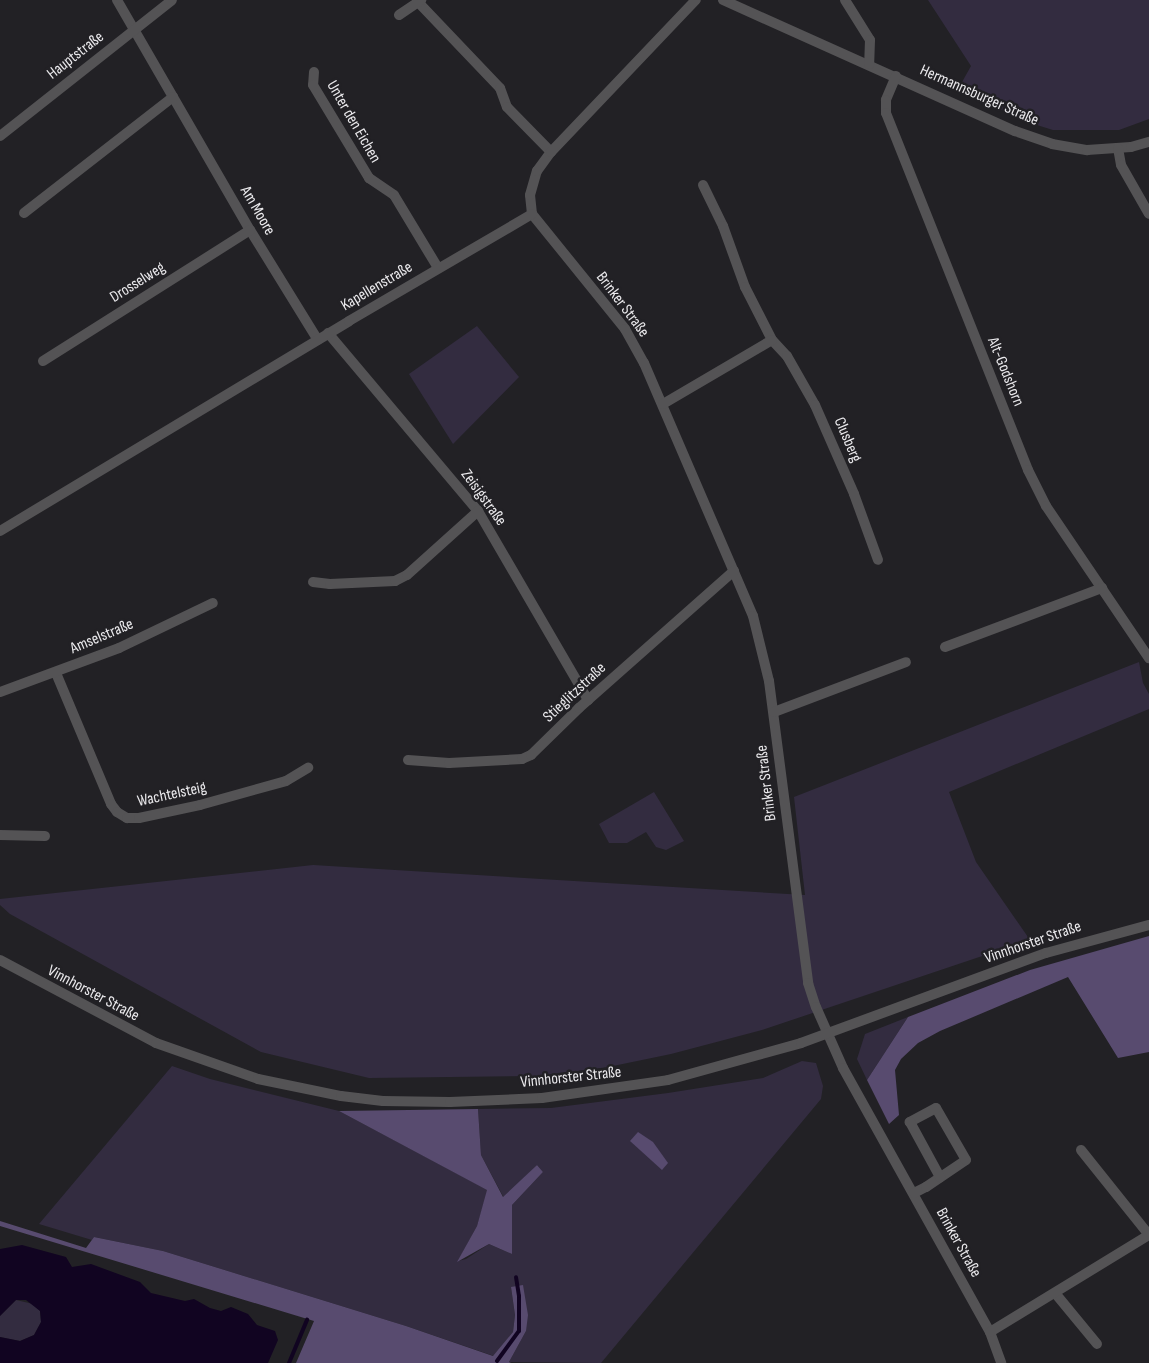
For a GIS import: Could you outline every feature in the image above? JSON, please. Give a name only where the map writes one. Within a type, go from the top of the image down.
[{"type":"street","name":"Am Moore","points":[[117,0],[250,230],[318,339]]},
{"type":"street","name":"Hauptstraße","points":[[0,136],[172,0]]},
{"type":"street","points":[[532,214],[530,195],[537,171],[551,152],[696,0]]},
{"type":"street","points":[[723,0],[869,64],[870,40],[845,0]]},
{"type":"street","points":[[399,15],[419,1],[500,87],[507,107],[551,152]]},
{"type":"street","name":"Hermannsburger Straße","points":[[869,64],[1016,131],[1052,144],[1087,150],[1118,148],[1149,142]]},
{"type":"street","name":"Unter den Eichen","points":[[314,72],[313,85],[369,178],[394,195],[438,268]]},
{"type":"street","name":"Alt-Godshorn","points":[[896,76],[886,100],[886,113],[1028,470],[1046,506],[1149,658]]},
{"type":"street","points":[[24,213],[173,97]]},
{"type":"street","points":[[1118,148],[1121,165],[1149,214]]},
{"type":"street","name":"Clusberg","points":[[703,185],[723,226],[745,286],[772,340],[787,356],[815,405],[854,494],[878,560]]},
{"type":"street","name":"Kapellenstraße","points":[[0,531],[328,333],[532,214]]},
{"type":"street","name":"Brinker Straße","points":[[532,214],[625,329],[663,404],[734,571],[755,624],[769,681],[808,983],[826,1034],[990,1332],[1001,1363]]},
{"type":"street","name":"Drosselweg","points":[[43,361],[250,230]]},
{"type":"street","name":"Zeisigstraße","points":[[328,333],[478,511],[588,700]]},
{"type":"street","points":[[663,404],[772,340]]},
{"type":"street","points":[[313,582],[330,584],[395,581],[407,575],[478,511]]},
{"type":"street","name":"Stieglitzstraße","points":[[408,760],[426,763],[522,759],[531,755],[588,700],[734,571]]},
{"type":"street","points":[[945,647],[1102,588]]},
{"type":"street","name":"Amselstraße","points":[[0,692],[119,648],[213,603]]},
{"type":"street","points":[[774,712],[906,662]]},
{"type":"street","name":"Wachtelsteig","points":[[56,673],[111,804],[117,812],[127,818],[140,818],[200,805],[286,781],[308,768]]},
{"type":"street","points":[[0,835],[45,836]]},
{"type":"street","name":"Vinnhorster Straße","points":[[0,960],[118,1025],[182,1054],[268,1082],[383,1101],[450,1102],[542,1098],[634,1087],[737,1062],[826,1034],[1046,953],[1149,925]]},
{"type":"street","points":[[914,1193],[940,1177],[966,1160],[936,1108],[910,1122],[940,1177]]},
{"type":"street","points":[[990,1332],[1149,1235],[1081,1150]]},
{"type":"street","points":[[1055,1293],[1097,1344]]},
{"type":"shaded area","points":[[928,0],[1149,0],[1149,119],[1119,130],[1053,130],[957,91],[971,66]]},
{"type":"shaded area","points":[[477,326],[519,377],[453,444],[409,374]]},
{"type":"shaded area","points":[[1139,662],[1143,683],[1149,694],[1149,709],[949,792],[976,862],[1030,940],[762,1030],[671,1054],[608,1067],[540,1076],[369,1078],[261,1052],[10,914],[0,905],[0,899],[313,865],[805,895],[794,797]]},
{"type":"shaded area","points":[[654,792],[684,841],[666,850],[656,847],[646,832],[627,843],[609,843],[599,824]]},
{"type":"shaded area","points":[[1149,936],[1149,1052],[1118,1058],[1068,977],[940,1031],[918,1043],[901,1059],[895,1070],[899,1115],[889,1124],[867,1080],[908,1017],[1030,970]]},
{"type":"shaded area","points":[[908,1017],[867,1080],[857,1059],[865,1034]]},
{"type":"shaded area","points":[[802,1061],[816,1063],[823,1086],[821,1099],[601,1363],[509,1362],[526,1331],[511,1287],[515,1315],[513,1332],[494,1356],[406,1326],[163,1251],[94,1237],[92,1240],[39,1224],[172,1066],[210,1079],[339,1111],[488,1190],[477,1226],[458,1261],[466,1259],[489,1244],[512,1254],[512,1205],[543,1172],[537,1165],[504,1198],[481,1155],[478,1109],[551,1108],[668,1093],[763,1078]]},
{"type":"shaded area","points":[[478,1109],[481,1155],[503,1197],[537,1165],[543,1172],[512,1205],[512,1254],[489,1244],[457,1262],[477,1226],[487,1190],[339,1111]]},
{"type":"shaded area","points":[[638,1132],[653,1142],[668,1163],[662,1170],[630,1141]]},
{"type":"shaded area","points":[[0,1221],[86,1248],[94,1237],[163,1251],[406,1326],[493,1356],[513,1332],[515,1315],[511,1287],[523,1285],[528,1315],[526,1331],[509,1362],[511,1363],[296,1363],[314,1321],[0,1226]]},
{"type":"shaded area","points":[[22,1245],[66,1257],[72,1267],[91,1264],[140,1282],[151,1293],[185,1301],[194,1299],[221,1311],[231,1307],[248,1314],[257,1325],[275,1331],[278,1340],[268,1363],[0,1363],[0,1337],[20,1341],[34,1335],[41,1322],[40,1311],[26,1300],[16,1300],[0,1316],[0,1249]]},
{"type":"shaded area","points":[[16,1300],[33,1304],[40,1311],[41,1322],[34,1335],[20,1341],[0,1337],[0,1316]]},
{"type":"waterway","points":[[497,1361],[519,1331],[519,1296],[516,1277]]},
{"type":"waterway","points":[[289,1363],[307,1320]]}]
